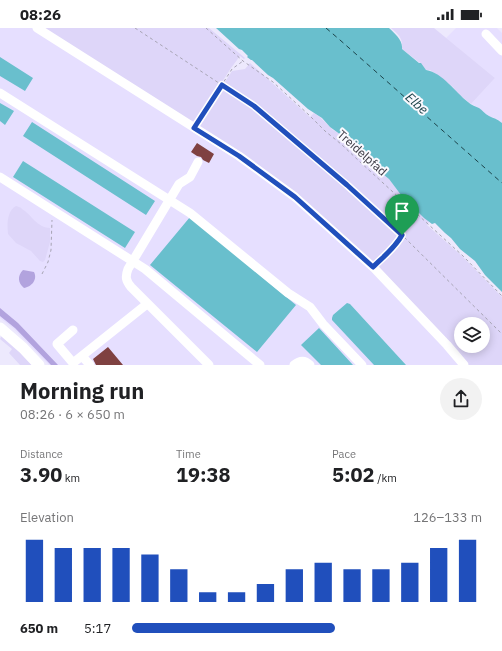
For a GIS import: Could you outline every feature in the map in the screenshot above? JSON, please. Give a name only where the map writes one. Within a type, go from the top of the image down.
[{"type":"main road","points":[[0,328],[23,348],[39,365]]},
{"type":"lane","points":[[37,28],[239,156],[295,197],[373,267],[464,365]]},
{"type":"lane","points":[[486,34],[502,51]]},
{"type":"lane","points":[[0,93],[190,213],[288,293],[310,307],[323,324],[362,365]]},
{"type":"lane","points":[[198,162],[190,177],[179,184],[169,199],[132,261],[126,275],[127,281],[131,287],[209,365]]},
{"type":"lane","points":[[0,177],[145,269],[258,364]]},
{"type":"lane","points":[[73,330],[57,344],[73,363],[147,304]]},
{"type":"lane","points":[[82,356],[90,365]]},
{"type":"lane","points":[[294,365],[301,361],[305,361],[310,365]]},
{"type":"path","points":[[135,28],[254,106],[347,185],[402,235],[502,334]]},
{"type":"path","name":"Treidelpfad","points":[[206,28],[242,61],[273,82],[324,131],[341,144],[463,256],[502,296]]},
{"type":"path","points":[[194,128],[232,69],[242,61]]},
{"type":"path","points":[[373,267],[394,246],[402,235],[406,220],[405,204]]},
{"type":"path","points":[[42,274],[48,262],[51,250],[52,223],[55,212]]},
{"type":"shaded area","points":[[0,28],[34,28],[193,128],[293,199],[372,269],[462,365],[49,365],[14,329],[0,318]]},
{"type":"shaded area","points":[[40,28],[209,28],[245,58],[244,59],[240,56],[199,118],[194,123]]},
{"type":"shaded area","points":[[391,28],[434,28],[495,78],[471,104],[457,93],[453,87],[430,70],[426,70],[420,63],[402,49],[400,37]]},
{"type":"shaded area","points":[[456,28],[497,28],[502,33],[502,123],[497,119],[488,116],[479,108],[471,104],[495,78],[446,38]]},
{"type":"shaded area","points":[[250,63],[310,117],[314,113],[320,117],[333,130],[340,134],[355,152],[389,179],[401,195],[429,222],[427,225],[462,256],[502,297],[502,365],[465,365],[296,196],[199,126],[201,119],[232,71],[245,69]]},
{"type":"shaded area","points":[[16,206],[29,214],[41,225],[50,228],[50,242],[45,260],[43,262],[40,261],[31,251],[16,243],[8,234],[9,214]]},
{"type":"shaded area","points":[[23,270],[34,272],[35,275],[33,283],[24,288],[20,284],[19,279]]},
{"type":"shaded area","points":[[0,308],[18,323],[58,365],[51,365],[15,328],[0,316]]},
{"type":"shaded area","points":[[2,335],[33,365],[20,365],[9,353],[12,349],[0,339]]},
{"type":"water","name":"Elbe","points":[[216,28],[389,28],[400,40],[402,49],[421,63],[426,70],[438,75],[469,103],[502,123],[502,292],[485,275],[475,261],[460,249],[435,223],[432,224],[424,218],[401,195],[389,179],[355,152],[341,135],[330,127],[322,118],[308,109],[247,57],[248,56],[242,50]]},
{"type":"water","points":[[0,57],[33,78],[25,91],[0,76]]},
{"type":"water","points":[[0,103],[14,111],[5,125],[0,121]]},
{"type":"water","points":[[32,122],[155,201],[146,215],[23,136]]},
{"type":"water","points":[[23,161],[135,232],[125,248],[13,177]]},
{"type":"water","points":[[190,217],[296,305],[257,352],[150,265]]},
{"type":"water","points":[[347,303],[350,304],[406,365],[374,365],[332,320],[333,315]]},
{"type":"water","points":[[319,328],[353,365],[321,365],[301,345]]},
{"type":"building","points":[[197,143],[214,154],[209,163],[191,152]]},
{"type":"building","points":[[108,347],[123,365],[96,365],[93,359]]},
{"type":"ferry route","points":[[326,28],[502,183]]},
{"type":"route","points":[[222,85],[254,106],[347,185],[402,235],[394,246],[373,267],[295,197],[239,156],[194,128],[222,85]]}]
